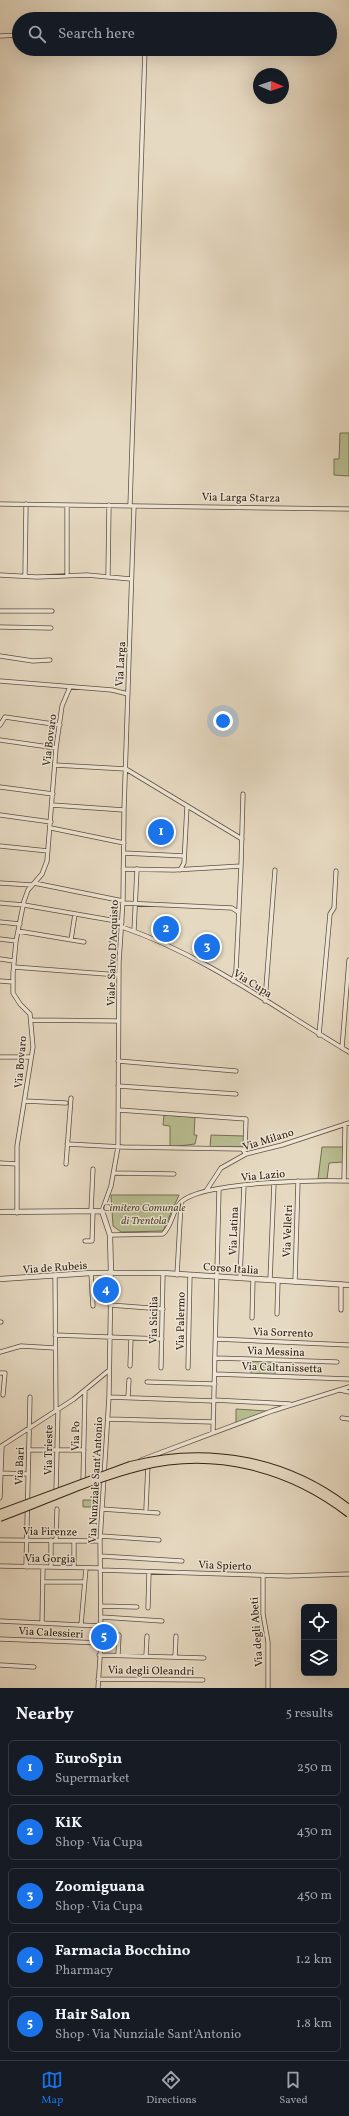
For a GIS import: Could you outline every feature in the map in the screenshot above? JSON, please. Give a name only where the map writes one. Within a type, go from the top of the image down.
[{"type":"highway","points":[[0,1515],[130,1465],[150,1460],[193,1455],[236,1458],[282,1470],[324,1490],[349,1508]]},
{"type":"highway","points":[[0,1515],[140,1467],[195,1460],[241,1464],[280,1474],[317,1493],[349,1514]]},
{"type":"street","points":[[0,36],[12,35]]},
{"type":"street","name":"Via Larga","points":[[0,681],[70,688],[112,690],[128,694],[145,56]]},
{"type":"street","name":"Via Larga Starza","points":[[0,504],[109,506],[218,505],[349,509]]},
{"type":"street","points":[[25,576],[26,504]]},
{"type":"street","points":[[66,575],[67,505]]},
{"type":"street","points":[[108,576],[109,506]]},
{"type":"street","points":[[0,575],[108,576],[132,579]]},
{"type":"street","points":[[0,611],[52,610]]},
{"type":"street","points":[[0,627],[51,628]]},
{"type":"street","points":[[0,656],[33,661],[50,660]]},
{"type":"street","name":"Via Bovaro","points":[[17,1213],[17,1146],[25,1100],[30,1057],[33,1047],[30,1014],[13,993],[16,941],[28,890],[42,874],[47,862],[51,828],[56,748],[62,706],[70,688]]},
{"type":"street","name":"Viale Salvo D'Acquisto","points":[[102,1211],[115,1173],[118,1147],[119,975],[123,902],[124,810],[128,694]]},
{"type":"street","points":[[0,725],[5,717],[60,725]]},
{"type":"street","points":[[0,740],[56,748]]},
{"type":"street","points":[[55,766],[126,769],[242,839]]},
{"type":"street","points":[[0,787],[53,794]]},
{"type":"street","points":[[233,981],[236,971],[243,794]]},
{"type":"street","points":[[52,806],[124,810]]},
{"type":"street","points":[[187,806],[184,864],[188,870]]},
{"type":"street","points":[[0,815],[51,822]]},
{"type":"street","points":[[51,828],[124,843]]},
{"type":"street","points":[[0,846],[48,851]]},
{"type":"street","points":[[124,853],[184,856]]},
{"type":"street","points":[[180,870],[184,864]]},
{"type":"street","points":[[123,869],[188,870],[241,866]]},
{"type":"street","points":[[134,931],[137,869]]},
{"type":"street","points":[[265,1001],[275,870]]},
{"type":"street","points":[[319,1035],[330,914],[334,908],[336,871]]},
{"type":"street","points":[[0,883],[33,884],[136,904],[232,908],[238,912]]},
{"type":"street","points":[[0,902],[122,922]]},
{"type":"street","points":[[232,908],[239,902]]},
{"type":"street","points":[[71,940],[75,914]]},
{"type":"street","points":[[0,922],[20,924]]},
{"type":"street","name":"Via Cupa","points":[[122,927],[178,949],[349,1052]]},
{"type":"street","points":[[18,931],[84,942]]},
{"type":"street","points":[[0,939],[16,941]]},
{"type":"street","points":[[0,959],[14,961]]},
{"type":"street","points":[[342,1048],[349,960]]},
{"type":"street","points":[[14,967],[119,975]]},
{"type":"street","points":[[0,981],[13,982]]},
{"type":"street","points":[[31,1020],[118,1021]]},
{"type":"street","points":[[0,1057],[30,1057]]},
{"type":"street","points":[[118,1062],[236,1071]]},
{"type":"street","points":[[118,1086],[236,1094]]},
{"type":"street","points":[[66,1164],[71,1098]]},
{"type":"street","points":[[25,1100],[66,1103]]},
{"type":"street","points":[[67,1144],[245,1152],[246,1119],[119,1110]]},
{"type":"street","points":[[344,1181],[347,1124]]},
{"type":"street","name":"Via Milano","points":[[206,1191],[221,1168],[245,1152],[282,1145],[347,1124]]},
{"type":"street","points":[[0,1163],[17,1164]]},
{"type":"street","points":[[85,1241],[92,1241],[93,1169]]},
{"type":"street","points":[[115,1173],[174,1174]]},
{"type":"street","name":"Via Lazio","points":[[181,1202],[191,1196],[206,1191],[219,1189],[298,1181],[349,1181]]},
{"type":"street","name":"Via Velletri","points":[[295,1282],[298,1181]]},
{"type":"street","points":[[270,1280],[274,1184]]},
{"type":"street","name":"Via Latina","points":[[240,1278],[244,1186]]},
{"type":"street","points":[[213,1432],[219,1189]]},
{"type":"street","points":[[110,1235],[163,1234],[181,1202]]},
{"type":"street","points":[[177,1274],[181,1202]]},
{"type":"street","points":[[0,1212],[102,1211],[110,1235],[111,1273]]},
{"type":"street","points":[[91,1273],[93,1306]]},
{"type":"street","name":"Corso Italia","points":[[111,1273],[163,1273],[349,1285]]},
{"type":"street","name":"Via de Rubeis","points":[[0,1279],[111,1273]]},
{"type":"street","name":"Via Nunziale Sant'Antonio","points":[[98,1688],[101,1617],[100,1556],[109,1397],[108,1371],[111,1273]]},
{"type":"street","name":"Via Sicilia","points":[[161,1368],[163,1273]]},
{"type":"street","name":"Via Palermo","points":[[188,1368],[190,1275]]},
{"type":"street","name":"Via Trieste","points":[[55,1276],[57,1410],[56,1492]]},
{"type":"street","points":[[252,1318],[253,1279]]},
{"type":"street","points":[[278,1281],[278,1314]]},
{"type":"street","points":[[341,1284],[341,1310]]},
{"type":"street","points":[[110,1306],[163,1309]]},
{"type":"street","points":[[55,1335],[162,1339]]},
{"type":"street","points":[[130,1366],[131,1338]]},
{"type":"street","name":"Via Sorrento","points":[[216,1339],[349,1345]]},
{"type":"street","points":[[0,1352],[21,1346],[55,1348]]},
{"type":"street","name":"Via Messina","points":[[215,1358],[337,1362]]},
{"type":"street","points":[[0,1498],[1,1447],[57,1410],[108,1371]]},
{"type":"street","points":[[0,1373],[5,1373],[3,1395]]},
{"type":"street","name":"Via Caltanissetta","points":[[215,1374],[349,1379]]},
{"type":"street","points":[[128,1397],[129,1380]]},
{"type":"street","points":[[147,1382],[215,1384]]},
{"type":"street","points":[[0,1515],[213,1432],[291,1404],[349,1386]]},
{"type":"street","name":"Via Po","points":[[83,1482],[85,1390]]},
{"type":"street","points":[[340,1390],[349,1392]]},
{"type":"street","name":"Via Bari","points":[[26,1567],[30,1397]]},
{"type":"street","points":[[109,1397],[291,1404]]},
{"type":"street","points":[[342,1418],[349,1419]]},
{"type":"street","points":[[108,1419],[214,1422]]},
{"type":"street","points":[[29,1450],[84,1450]]},
{"type":"street","points":[[146,1509],[149,1458]]},
{"type":"street","points":[[0,1473],[28,1474]]},
{"type":"street","points":[[56,1541],[57,1509]]},
{"type":"street","points":[[102,1509],[158,1513]]},
{"type":"street","name":"Via Firenze","points":[[0,1540],[74,1541],[101,1538],[159,1540]]},
{"type":"street","points":[[51,1540],[51,1567]]},
{"type":"street","points":[[74,1541],[74,1567]]},
{"type":"street","points":[[100,1556],[182,1560]]},
{"type":"street","name":"Via Gorgia","points":[[0,1566],[74,1567],[100,1569]]},
{"type":"street","points":[[42,1623],[43,1567]]},
{"type":"street","points":[[81,1625],[86,1568]]},
{"type":"street","name":"Via Spierto","points":[[100,1569],[263,1575],[349,1574]]},
{"type":"street","points":[[148,1608],[150,1572]]},
{"type":"street","name":"Via degli Abeti","points":[[263,1575],[263,1614],[268,1642],[268,1688]]},
{"type":"street","points":[[43,1582],[84,1582]]},
{"type":"street","points":[[101,1606],[137,1607]]},
{"type":"street","points":[[101,1617],[162,1621]]},
{"type":"street","points":[[0,1621],[100,1626]]},
{"type":"street","points":[[118,1655],[119,1635]]},
{"type":"street","points":[[146,1656],[147,1636]]},
{"type":"street","points":[[175,1657],[176,1636]]},
{"type":"street","name":"Via Calessieri","points":[[0,1639],[100,1643]]},
{"type":"street","points":[[99,1655],[204,1658]]},
{"type":"street","points":[[0,1665],[34,1667]]},
{"type":"street","name":"Via degli Oleandri","points":[[98,1679],[203,1680]]},
{"type":"green space","points":[[340,433],[349,433],[349,476],[334,475],[334,459],[339,459]]},
{"type":"green space","points":[[164,1115],[195,1117],[194,1135],[197,1135],[195,1144],[170,1147],[170,1126],[163,1125]]},
{"type":"green space","points":[[211,1135],[244,1136],[243,1147],[210,1147]]},
{"type":"green space","points":[[322,1147],[344,1147],[343,1162],[329,1163],[327,1179],[318,1179]]},
{"type":"green space","name":"Cimitero Comunale di Trentola","points":[[111,1195],[179,1195],[163,1231],[121,1232],[113,1226]]},
{"type":"green space","points":[[252,1360],[276,1361],[275,1375],[251,1374]]},
{"type":"green space","points":[[236,1409],[267,1411],[267,1412],[236,1423]]},
{"type":"green space","points":[[83,1500],[96,1500],[96,1507],[83,1507]]},
{"type":"place","name":"EuroSpin","points":[[161,832]]},
{"type":"place","name":"KiK","points":[[166,929]]},
{"type":"place","name":"Zoomiguana","points":[[207,947]]},
{"type":"place","name":"Farmacia Bocchino","points":[[106,1290]]},
{"type":"place","name":"Hair Salon","points":[[104,1637]]}]
